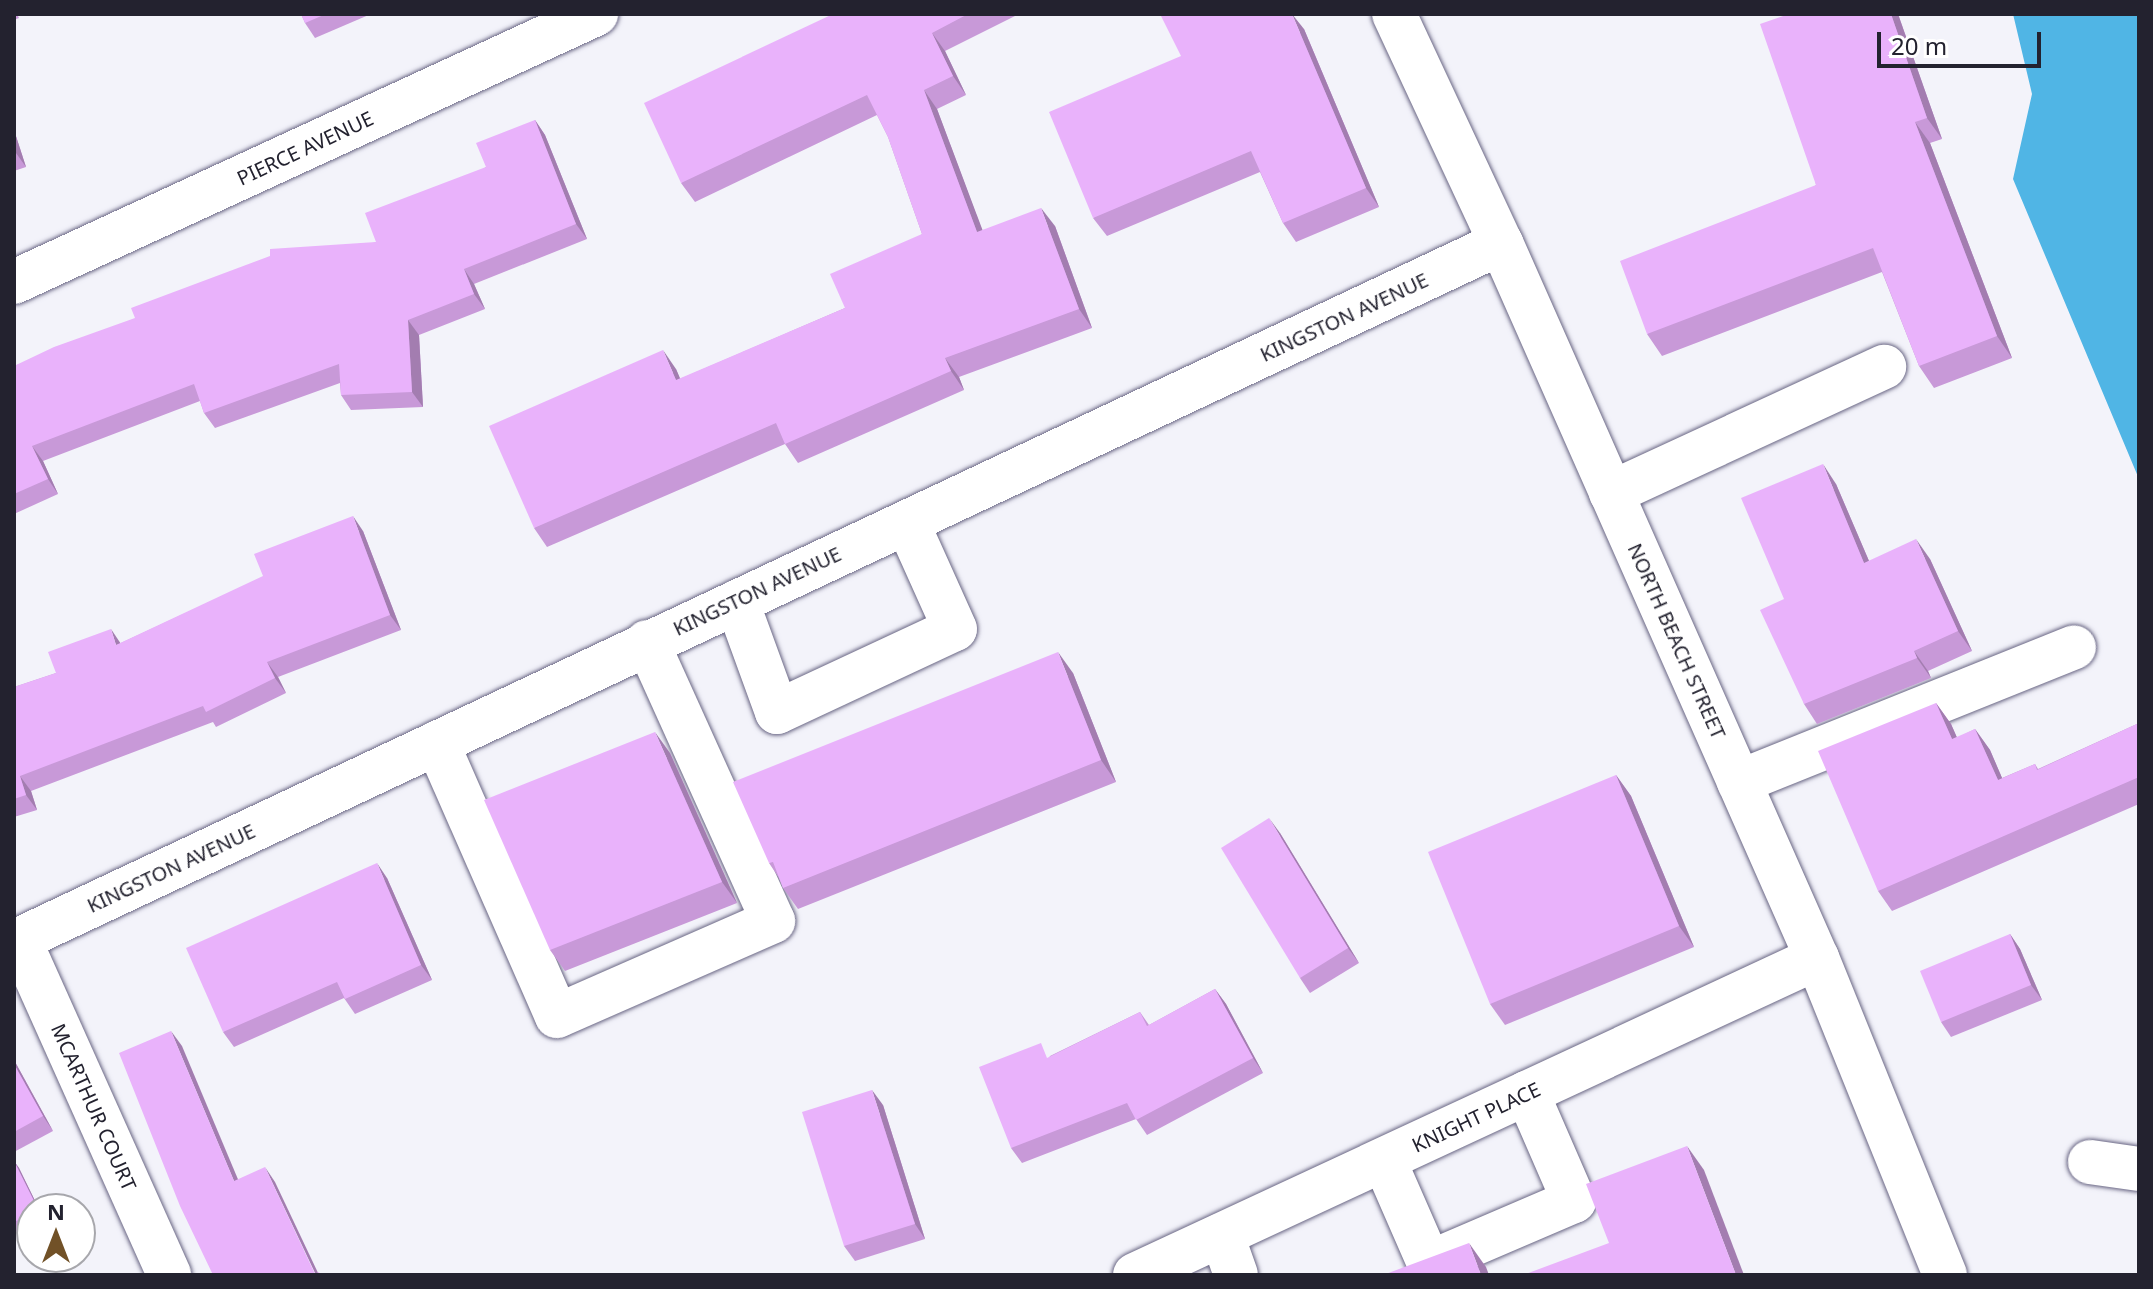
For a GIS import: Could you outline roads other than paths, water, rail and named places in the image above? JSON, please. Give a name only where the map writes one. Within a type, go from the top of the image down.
[{"type":"street","name":"PIERCE AVENUE","points":[[14,282],[596,14]]},
{"type":"street","name":"NORTH BEACH STREET","points":[[1394,14],[1501,243],[1817,958],[1945,1275]]},
{"type":"street","name":"KINGSTON AVENUE","points":[[16,940],[1501,243]]},
{"type":"street","points":[[1611,493],[1884,367]]},
{"type":"street","points":[[737,602],[777,712],[955,629],[907,522]]},
{"type":"street","points":[[437,743],[557,1016],[773,921],[647,642]]},
{"type":"street","points":[[1739,782],[2074,647]]},
{"type":"street","name":"MCARTHUR COURT","points":[[16,940],[169,1275]]},
{"type":"street","name":"KNIGHT PLACE","points":[[1135,1275],[1229,1255],[1384,1160],[1817,958]]},
{"type":"street","points":[[1384,1160],[1429,1263],[1574,1201],[1527,1093]]},
{"type":"street","points":[[2090,1162],[2139,1169]]},
{"type":"water","points":[[2013,14],[2139,14],[2139,479],[2013,179],[2032,94]]}]
